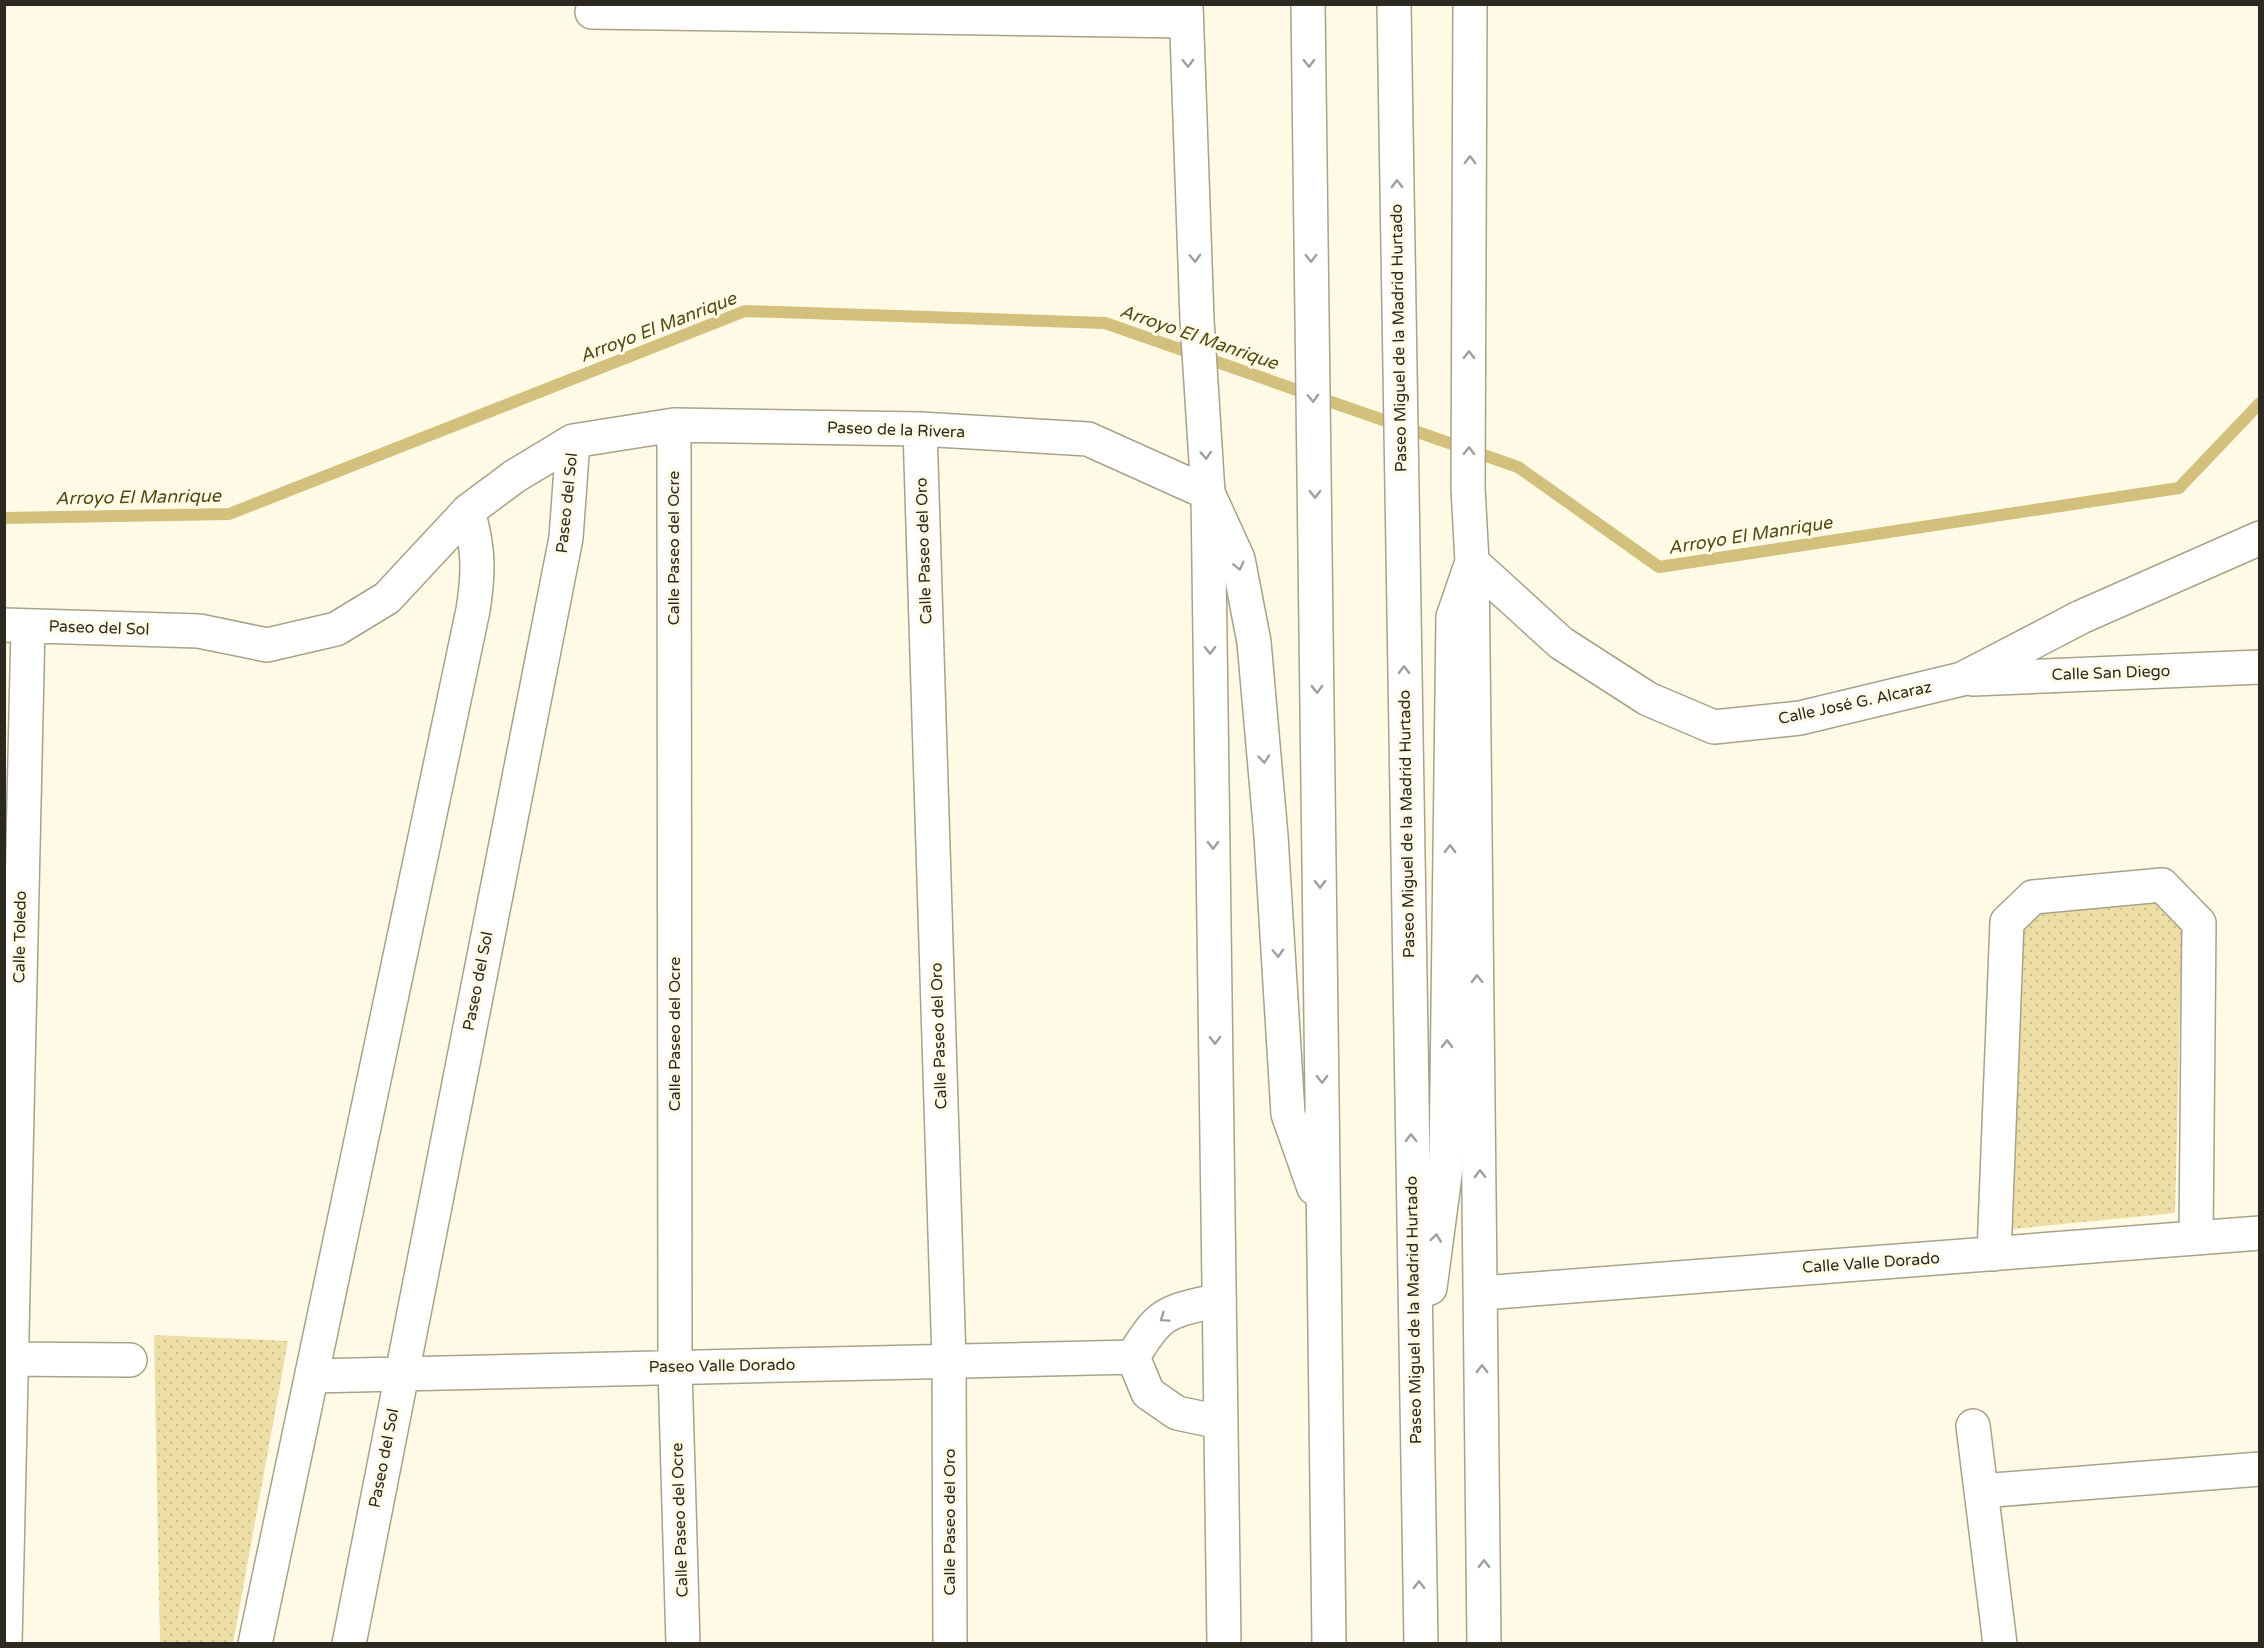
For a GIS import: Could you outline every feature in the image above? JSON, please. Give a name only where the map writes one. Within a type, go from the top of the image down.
[{"type":"main road","points":[[1308,4],[1329,1644]]},
{"type":"main road","name":"Paseo Miguel de la Madrid Hurtado","points":[[1394,4],[1415,1400],[1421,1644]]},
{"type":"main road","points":[[1470,4],[1468,488],[1472,562],[1482,1293],[1484,1644]]},
{"type":"main road","points":[[593,7],[1186,13],[1197,320],[1208,493],[1224,1644]]},
{"type":"main road","name":"Paseo de la Rivera","points":[[573,441],[674,425],[920,429],[1088,438],[1208,493]]},
{"type":"main road","name":"Calle Paseo del Ocre","points":[[674,425],[675,1368],[683,1644]]},
{"type":"main road","name":"Calle Paseo del Oro","points":[[920,429],[949,1361],[950,1644]]},
{"type":"main road","name":"Paseo del Sol","points":[[16,625],[199,631],[267,645],[336,629],[387,598],[468,511],[515,476],[573,441]]},
{"type":"main road","name":"Paseo del Sol","points":[[349,1644],[400,1374],[566,537],[573,441]]},
{"type":"main road","points":[[1208,493],[1238,559],[1254,642],[1271,836],[1288,1114],[1324,1214]]},
{"type":"main road","points":[[255,1644],[473,610],[478,545],[468,511]]},
{"type":"main road","name":"Calle José G. Alcaraz","points":[[1472,562],[1562,643],[1648,699],[1714,727],[1800,718],[1962,679],[2081,617],[2259,538]]},
{"type":"main road","points":[[1415,1400],[1446,1167],[1452,617],[1472,562]]},
{"type":"main road","name":"Calle Toledo","points":[[4,1644],[16,625]]},
{"type":"main road","name":"Calle San Diego","points":[[1962,679],[2259,667]]},
{"type":"main road","points":[[1994,1254],[2007,922],[2033,897],[2162,885],[2199,923],[2196,1238]]},
{"type":"main road","name":"Calle Valle Dorado","points":[[1482,1293],[2259,1233]]},
{"type":"main road","points":[[1218,1300],[1176,1310],[1151,1326],[1133,1358],[1148,1393],[1176,1413],[1220,1422]]},
{"type":"main road","name":"Paseo Valle Dorado","points":[[312,1376],[1133,1358]]},
{"type":"main road","points":[[7,1359],[130,1360]]},
{"type":"main road","points":[[1973,1426],[2000,1644]]},
{"type":"main road","points":[[1981,1491],[2259,1470]]},
{"type":"shaded area","points":[[2155,899],[2182,926],[2175,1213],[2013,1229],[2020,931],[2049,907]]},
{"type":"shaded area","points":[[154,1335],[288,1341],[233,1643],[160,1643]]},
{"type":"waterway","name":"Arroyo El Manrique","points":[[4,518],[229,514],[745,311],[1105,323],[1518,467],[1659,567],[2179,488],[2260,403]]}]
